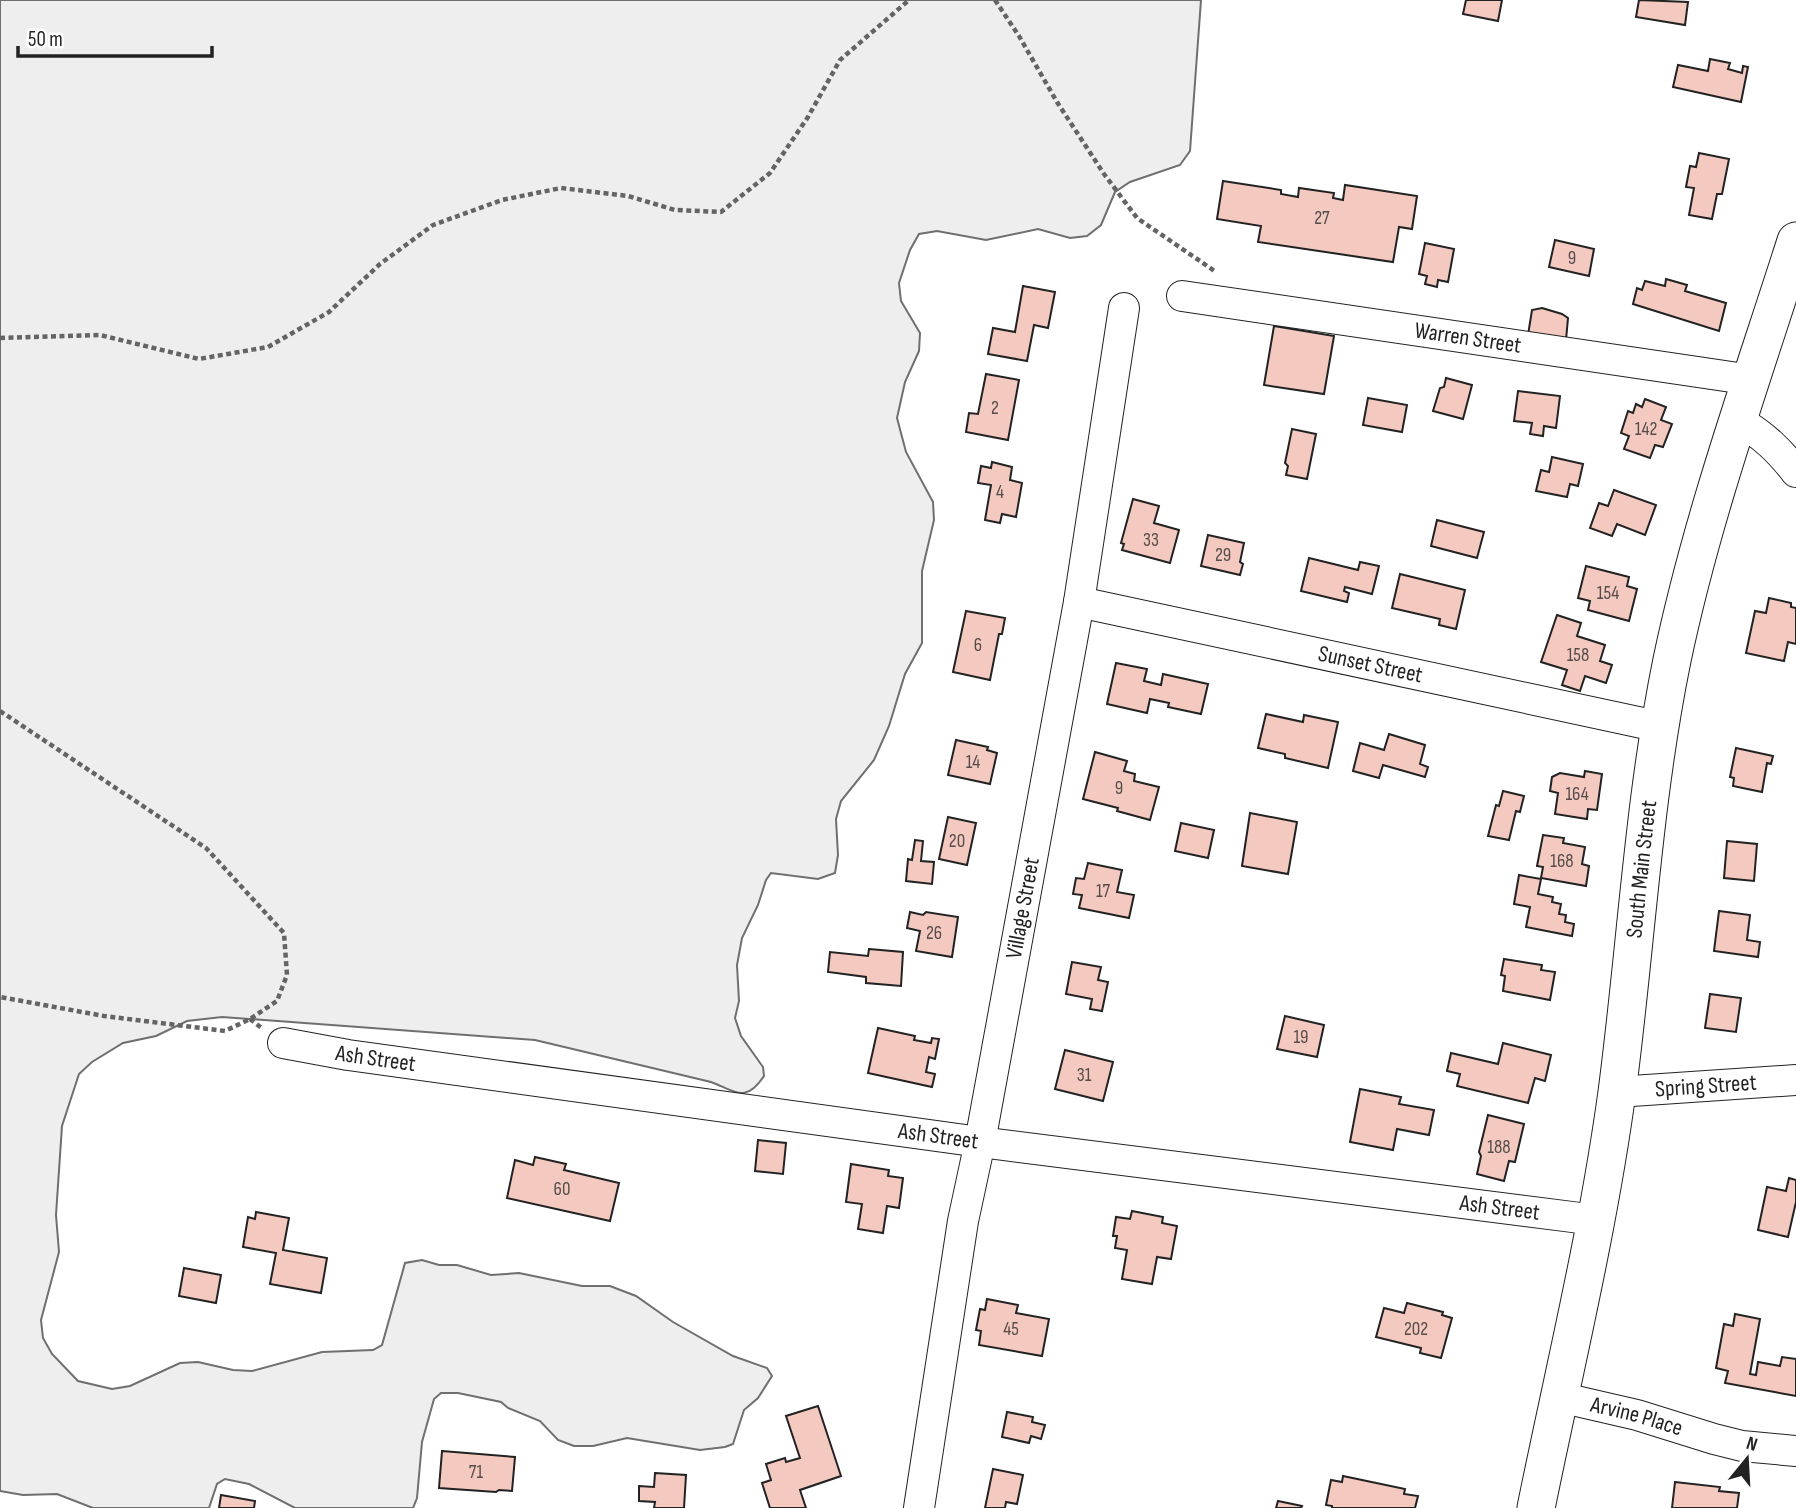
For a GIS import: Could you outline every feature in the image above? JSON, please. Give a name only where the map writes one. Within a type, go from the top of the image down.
[{"type":"main road","name":"South Main Street","points":[[1536,1508],[1596,1220],[1616,1092],[1645,840],[1672,662],[1690,580],[1796,241]]},
{"type":"street","name":"Warren Street","points":[[1182,296],[1752,380]]},
{"type":"street","name":"Village Street","points":[[919,1508],[964,1221],[1079,602],[1124,308]]},
{"type":"street","points":[[1739,421],[1777,447],[1796,472]]},
{"type":"street","name":"Sunset Street","points":[[1079,602],[1661,727]]},
{"type":"street","name":"Ash Street","points":[[283,1043],[348,1055],[980,1142],[1596,1220]]},
{"type":"street","name":"Spring Street","points":[[1616,1092],[1796,1080]]},
{"type":"street","name":"Arvine Place","points":[[1559,1397],[1637,1415],[1742,1446],[1796,1451]]},
{"type":"path","points":[[0,338],[100,335],[200,359],[268,348],[329,312],[380,264],[433,225],[502,200],[561,188],[628,195],[675,210],[721,212],[770,173],[841,60],[909,0]]},
{"type":"path","points":[[995,0],[1057,102],[1104,174],[1137,218],[1226,279]]},
{"type":"path","points":[[0,711],[206,848],[285,933],[287,975],[277,1001],[225,1031],[104,1016],[0,997]]},
{"type":"shaded area","points":[[0,0],[1201,0],[1190,151],[1180,165],[1130,182],[1115,192],[1101,225],[1087,236],[1070,238],[1038,229],[986,240],[937,231],[919,234],[910,250],[899,283],[901,301],[920,333],[919,351],[905,382],[897,418],[906,452],[933,502],[934,520],[922,571],[922,643],[905,674],[889,726],[874,760],[841,801],[836,819],[838,855],[835,873],[818,879],[771,873],[742,938],[737,965],[739,1001],[735,1018],[741,1036],[763,1067],[764,1076],[752,1090],[734,1092],[711,1082],[535,1040],[222,1017],[187,1021],[156,1036],[123,1043],[92,1062],[79,1074],[62,1126],[56,1215],[59,1252],[41,1320],[43,1338],[52,1354],[78,1381],[112,1389],[130,1386],[180,1363],[198,1362],[233,1370],[252,1371],[322,1352],[373,1350],[382,1345],[405,1263],[422,1260],[439,1265],[457,1265],[491,1275],[519,1273],[582,1286],[610,1286],[636,1296],[673,1322],[733,1356],[767,1368],[772,1376],[758,1398],[744,1410],[733,1444],[700,1450],[627,1438],[593,1446],[574,1446],[558,1440],[540,1421],[508,1408],[501,1402],[458,1393],[441,1393],[434,1399],[422,1442],[417,1498],[413,1508],[295,1508],[249,1484],[225,1479],[217,1484],[209,1508],[93,1508],[57,1494],[23,1495],[0,1491]]},
{"type":"building","points":[[1466,0],[1502,0],[1498,21],[1463,14]]},
{"type":"building","points":[[1639,0],[1688,2],[1685,25],[1636,17]]},
{"type":"building","points":[[1710,59],[1730,63],[1728,69],[1742,73],[1743,66],[1748,67],[1741,102],[1673,87],[1678,65],[1708,71]]},
{"type":"building","points":[[1699,153],[1729,159],[1722,194],[1717,194],[1712,219],[1689,215],[1694,188],[1686,187],[1690,166],[1696,167]]},
{"type":"building","points":[[1223,181],[1281,190],[1281,194],[1298,197],[1299,188],[1334,193],[1333,198],[1343,200],[1345,185],[1417,196],[1412,229],[1399,227],[1393,262],[1258,242],[1261,226],[1217,219]]},
{"type":"building","points":[[1555,240],[1594,249],[1589,276],[1549,267]]},
{"type":"building","points":[[1425,243],[1454,249],[1448,282],[1438,280],[1437,287],[1425,284],[1427,276],[1419,274]]},
{"type":"building","points":[[1666,279],[1687,285],[1685,291],[1726,303],[1719,331],[1633,304],[1637,288],[1642,290],[1645,281],[1665,286]]},
{"type":"building","points":[[1023,286],[1055,292],[1048,328],[1034,325],[1027,361],[988,354],[993,328],[1015,332]]},
{"type":"building","points":[[1542,308],[1568,318],[1566,340],[1528,335],[1532,310]]},
{"type":"building","points":[[1274,326],[1334,336],[1324,394],[1264,385]]},
{"type":"building","points":[[986,374],[1019,380],[1008,440],[966,432],[969,413],[978,414]]},
{"type":"building","points":[[1446,378],[1472,385],[1463,419],[1433,411]]},
{"type":"building","points":[[1518,391],[1560,396],[1556,428],[1544,426],[1543,436],[1530,434],[1532,423],[1514,421]]},
{"type":"building","points":[[1368,398],[1407,405],[1402,432],[1363,425]]},
{"type":"building","points":[[1645,399],[1666,407],[1661,420],[1672,424],[1663,447],[1655,445],[1650,458],[1624,449],[1629,436],[1621,433],[1628,411],[1633,413],[1636,404],[1642,407]]},
{"type":"building","points":[[1292,429],[1316,434],[1307,479],[1286,475],[1288,466],[1285,463]]},
{"type":"building","points":[[1552,457],[1583,464],[1578,486],[1570,484],[1567,497],[1536,491],[1541,470],[1549,472]]},
{"type":"building","points":[[992,462],[1012,467],[1010,480],[1022,483],[1016,517],[1002,514],[1000,523],[985,520],[991,485],[978,483],[981,466],[991,468]]},
{"type":"building","points":[[1614,490],[1656,505],[1645,535],[1617,524],[1612,536],[1590,528],[1599,503],[1608,506]]},
{"type":"building","points":[[1133,499],[1159,506],[1154,523],[1179,530],[1170,563],[1122,550],[1124,544],[1121,543]]},
{"type":"building","points":[[1437,520],[1484,532],[1477,558],[1431,546]]},
{"type":"building","points":[[1208,535],[1244,543],[1240,575],[1201,566]]},
{"type":"building","points":[[1309,558],[1358,570],[1360,562],[1379,566],[1372,594],[1345,587],[1344,591],[1349,593],[1347,602],[1301,591]]},
{"type":"building","points":[[1586,566],[1629,577],[1627,586],[1637,589],[1629,621],[1588,610],[1590,601],[1578,598]]},
{"type":"building","points":[[1400,574],[1465,590],[1456,629],[1439,625],[1440,619],[1392,608]]},
{"type":"building","points":[[1769,598],[1791,603],[1791,607],[1796,608],[1796,644],[1788,642],[1784,661],[1746,653],[1755,611],[1766,613]]},
{"type":"building","points":[[966,611],[1005,618],[990,680],[953,672]]},
{"type":"building","points":[[1557,615],[1581,623],[1577,636],[1605,645],[1600,661],[1612,665],[1606,683],[1585,676],[1580,691],[1562,685],[1567,670],[1541,662]]},
{"type":"building","points":[[1116,663],[1147,669],[1144,681],[1161,685],[1163,674],[1208,684],[1201,714],[1168,707],[1169,703],[1150,699],[1147,713],[1107,704]]},
{"type":"building","points":[[1266,714],[1303,722],[1304,715],[1338,722],[1328,768],[1285,758],[1285,754],[1258,748]]},
{"type":"building","points":[[1389,734],[1425,745],[1420,764],[1428,767],[1425,777],[1383,765],[1379,778],[1353,771],[1360,743],[1384,750]]},
{"type":"building","points":[[956,740],[988,747],[987,750],[997,753],[990,784],[948,775]]},
{"type":"building","points":[[1736,748],[1773,756],[1771,764],[1767,763],[1762,792],[1733,786],[1734,778],[1730,777]]},
{"type":"building","points":[[1095,752],[1127,761],[1124,771],[1135,774],[1134,781],[1159,787],[1150,820],[1083,799]]},
{"type":"building","points":[[1585,771],[1602,774],[1597,810],[1588,809],[1587,819],[1555,814],[1558,793],[1550,791],[1552,777],[1560,773],[1584,777]]},
{"type":"building","points":[[1503,791],[1524,796],[1520,812],[1516,811],[1509,840],[1488,836],[1496,805],[1499,806]]},
{"type":"building","points":[[1250,813],[1297,822],[1288,874],[1242,866]]},
{"type":"building","points":[[948,817],[976,823],[967,865],[939,859]]},
{"type":"building","points":[[1181,823],[1214,830],[1208,858],[1175,851]]},
{"type":"building","points":[[1543,835],[1564,838],[1563,843],[1585,847],[1582,864],[1589,866],[1586,886],[1541,878],[1543,867],[1537,866]]},
{"type":"building","points":[[915,840],[923,841],[921,861],[934,862],[932,884],[906,881],[908,859],[912,860]]},
{"type":"building","points":[[1727,841],[1757,844],[1754,881],[1724,878]]},
{"type":"building","points":[[1088,863],[1122,870],[1117,892],[1134,895],[1129,918],[1079,908],[1082,895],[1073,894],[1076,878],[1084,879]]},
{"type":"building","points":[[1519,875],[1541,879],[1538,894],[1553,897],[1552,902],[1561,904],[1559,914],[1566,915],[1565,922],[1574,924],[1572,936],[1526,927],[1530,907],[1514,904]]},
{"type":"building","points":[[1719,911],[1750,915],[1747,940],[1760,942],[1758,957],[1714,951]]},
{"type":"building","points":[[910,912],[958,917],[952,957],[916,951],[920,931],[907,928]]},
{"type":"building","points":[[869,949],[903,952],[901,986],[866,983],[866,977],[828,972],[830,952],[868,956]]},
{"type":"building","points":[[1504,959],[1542,965],[1541,970],[1555,972],[1550,1000],[1503,991],[1505,976],[1501,975]]},
{"type":"building","points":[[1072,962],[1101,967],[1098,980],[1108,982],[1102,1011],[1090,1009],[1092,999],[1066,994]]},
{"type":"building","points":[[1710,994],[1741,998],[1736,1032],[1705,1028]]},
{"type":"building","points":[[1285,1016],[1324,1025],[1317,1057],[1277,1049]]},
{"type":"building","points":[[878,1028],[915,1036],[914,1040],[931,1043],[932,1038],[939,1039],[935,1059],[929,1057],[926,1072],[935,1074],[932,1087],[868,1073]]},
{"type":"building","points":[[1503,1043],[1551,1055],[1545,1081],[1535,1078],[1528,1103],[1457,1086],[1460,1074],[1447,1071],[1451,1053],[1498,1064]]},
{"type":"building","points":[[1065,1050],[1113,1062],[1103,1101],[1055,1089]]},
{"type":"building","points":[[1360,1089],[1401,1097],[1399,1104],[1434,1110],[1429,1135],[1397,1129],[1393,1150],[1350,1142]]},
{"type":"building","points":[[1488,1115],[1524,1124],[1515,1162],[1509,1161],[1504,1181],[1477,1174]]},
{"type":"building","points":[[758,1140],[786,1143],[783,1174],[755,1171]]},
{"type":"building","points":[[535,1157],[566,1164],[564,1170],[619,1183],[610,1221],[507,1198],[515,1160],[533,1165]]},
{"type":"building","points":[[851,1164],[889,1170],[888,1176],[903,1178],[899,1208],[887,1206],[883,1233],[858,1229],[862,1204],[846,1202]]},
{"type":"building","points":[[1789,1178],[1796,1180],[1796,1202],[1788,1237],[1758,1230],[1767,1187],[1786,1191]]},
{"type":"building","points":[[1132,1211],[1163,1217],[1162,1223],[1177,1226],[1171,1259],[1157,1257],[1152,1284],[1122,1279],[1127,1250],[1115,1248],[1117,1236],[1113,1236],[1116,1217],[1130,1219]]},
{"type":"building","points":[[256,1212],[289,1218],[283,1250],[327,1258],[321,1293],[270,1284],[276,1253],[243,1247],[248,1217],[255,1219]]},
{"type":"building","points":[[184,1268],[221,1275],[216,1303],[179,1296]]},
{"type":"building","points":[[987,1299],[1018,1305],[1016,1313],[1049,1319],[1042,1356],[979,1345],[981,1331],[976,1330],[980,1309],[985,1310]]},
{"type":"building","points":[[1407,1303],[1443,1312],[1442,1315],[1452,1318],[1441,1358],[1420,1353],[1421,1348],[1376,1337],[1384,1308],[1404,1313]]},
{"type":"building","points":[[1735,1314],[1760,1319],[1750,1374],[1756,1375],[1758,1362],[1780,1366],[1782,1357],[1796,1359],[1796,1396],[1725,1383],[1728,1371],[1716,1368],[1724,1324],[1733,1326]]},
{"type":"building","points":[[818,1406],[841,1476],[800,1490],[806,1508],[770,1508],[762,1483],[771,1480],[766,1464],[785,1458],[786,1462],[800,1458],[786,1416]]},
{"type":"building","points":[[1007,1412],[1033,1417],[1032,1422],[1045,1425],[1041,1439],[1031,1436],[1029,1443],[1002,1437]]},
{"type":"building","points":[[442,1451],[515,1457],[512,1491],[439,1488]]},
{"type":"building","points":[[993,1469],[1023,1475],[1017,1504],[1006,1502],[1005,1508],[985,1508]]},
{"type":"building","points":[[655,1473],[686,1475],[684,1508],[654,1508],[655,1502],[639,1501],[639,1486],[654,1487]]},
{"type":"building","points":[[1343,1476],[1405,1489],[1404,1494],[1418,1496],[1415,1508],[1332,1508],[1326,1505],[1331,1480],[1342,1482]]},
{"type":"building","points":[[1675,1482],[1720,1487],[1719,1491],[1739,1493],[1737,1508],[1672,1508]]},
{"type":"building","points":[[221,1495],[255,1501],[254,1508],[219,1508]]},
{"type":"building","points":[[1278,1501],[1302,1506],[1276,1508]]}]
